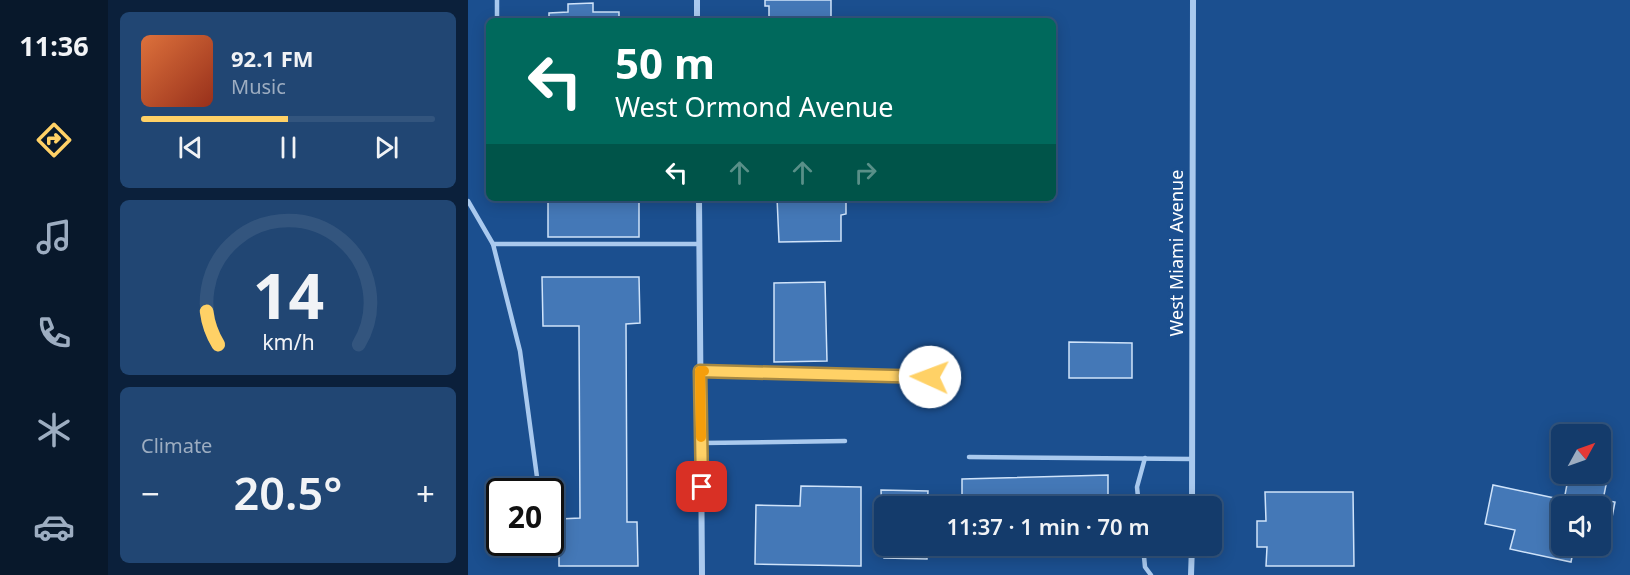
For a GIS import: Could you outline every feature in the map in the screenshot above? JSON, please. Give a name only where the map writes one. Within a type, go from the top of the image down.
[{"type":"street","points":[[697,0],[697,18]]},
{"type":"street","name":"West Miami Avenue","points":[[1192,496],[1193,0]]},
{"type":"street","points":[[699,201],[702,575]]},
{"type":"street","points":[[1191,556],[1191,575]]},
{"type":"lane","points":[[496,18],[497,0]]},
{"type":"lane","points":[[468,201],[492,244],[520,351],[537,478]]},
{"type":"lane","points":[[492,244],[699,244]]},
{"type":"lane","points":[[700,371],[930,377]]},
{"type":"lane","points":[[702,443],[845,441]]},
{"type":"lane","points":[[969,457],[1192,459]]},
{"type":"lane","points":[[1138,496],[1137,487],[1145,458]]},
{"type":"lane","points":[[1144,556],[1145,567],[1151,575]]},
{"type":"building","points":[[765,0],[831,0],[831,18],[769,18],[769,6],[765,6]]},
{"type":"building","points":[[593,3],[593,12],[619,12],[619,18],[549,18],[549,13],[568,12],[568,4]]},
{"type":"building","points":[[548,201],[639,201],[639,237],[548,237]]},
{"type":"building","points":[[777,201],[846,201],[846,214],[841,215],[841,241],[779,242]]},
{"type":"building","points":[[542,277],[639,277],[640,323],[626,324],[627,522],[637,522],[638,566],[559,566],[559,556],[564,556],[564,519],[580,518],[579,326],[543,326]]},
{"type":"building","points":[[825,282],[827,361],[774,362],[774,283]]},
{"type":"building","points":[[1069,342],[1132,343],[1132,378],[1069,378]]},
{"type":"building","points":[[1108,475],[1108,496],[962,496],[962,479]]},
{"type":"building","points":[[1567,484],[1606,484],[1604,496],[1565,496]]},
{"type":"building","points":[[1493,485],[1551,497],[1551,556],[1572,556],[1571,562],[1510,549],[1515,530],[1485,524]]},
{"type":"building","points":[[801,486],[861,487],[861,566],[755,564],[756,505],[800,506]]},
{"type":"building","points":[[881,490],[928,491],[928,496],[881,496]]},
{"type":"building","points":[[1265,492],[1353,492],[1354,566],[1266,566],[1267,547],[1257,547],[1257,521],[1266,521]]},
{"type":"building","points":[[1611,501],[1615,502],[1611,522]]},
{"type":"building","points":[[884,556],[927,556],[927,559],[884,558]]},
{"type":"slow traffic","points":[[701,437],[700,371],[704,371]]},
{"type":"route","points":[[702,487],[700,371],[930,377]]}]
